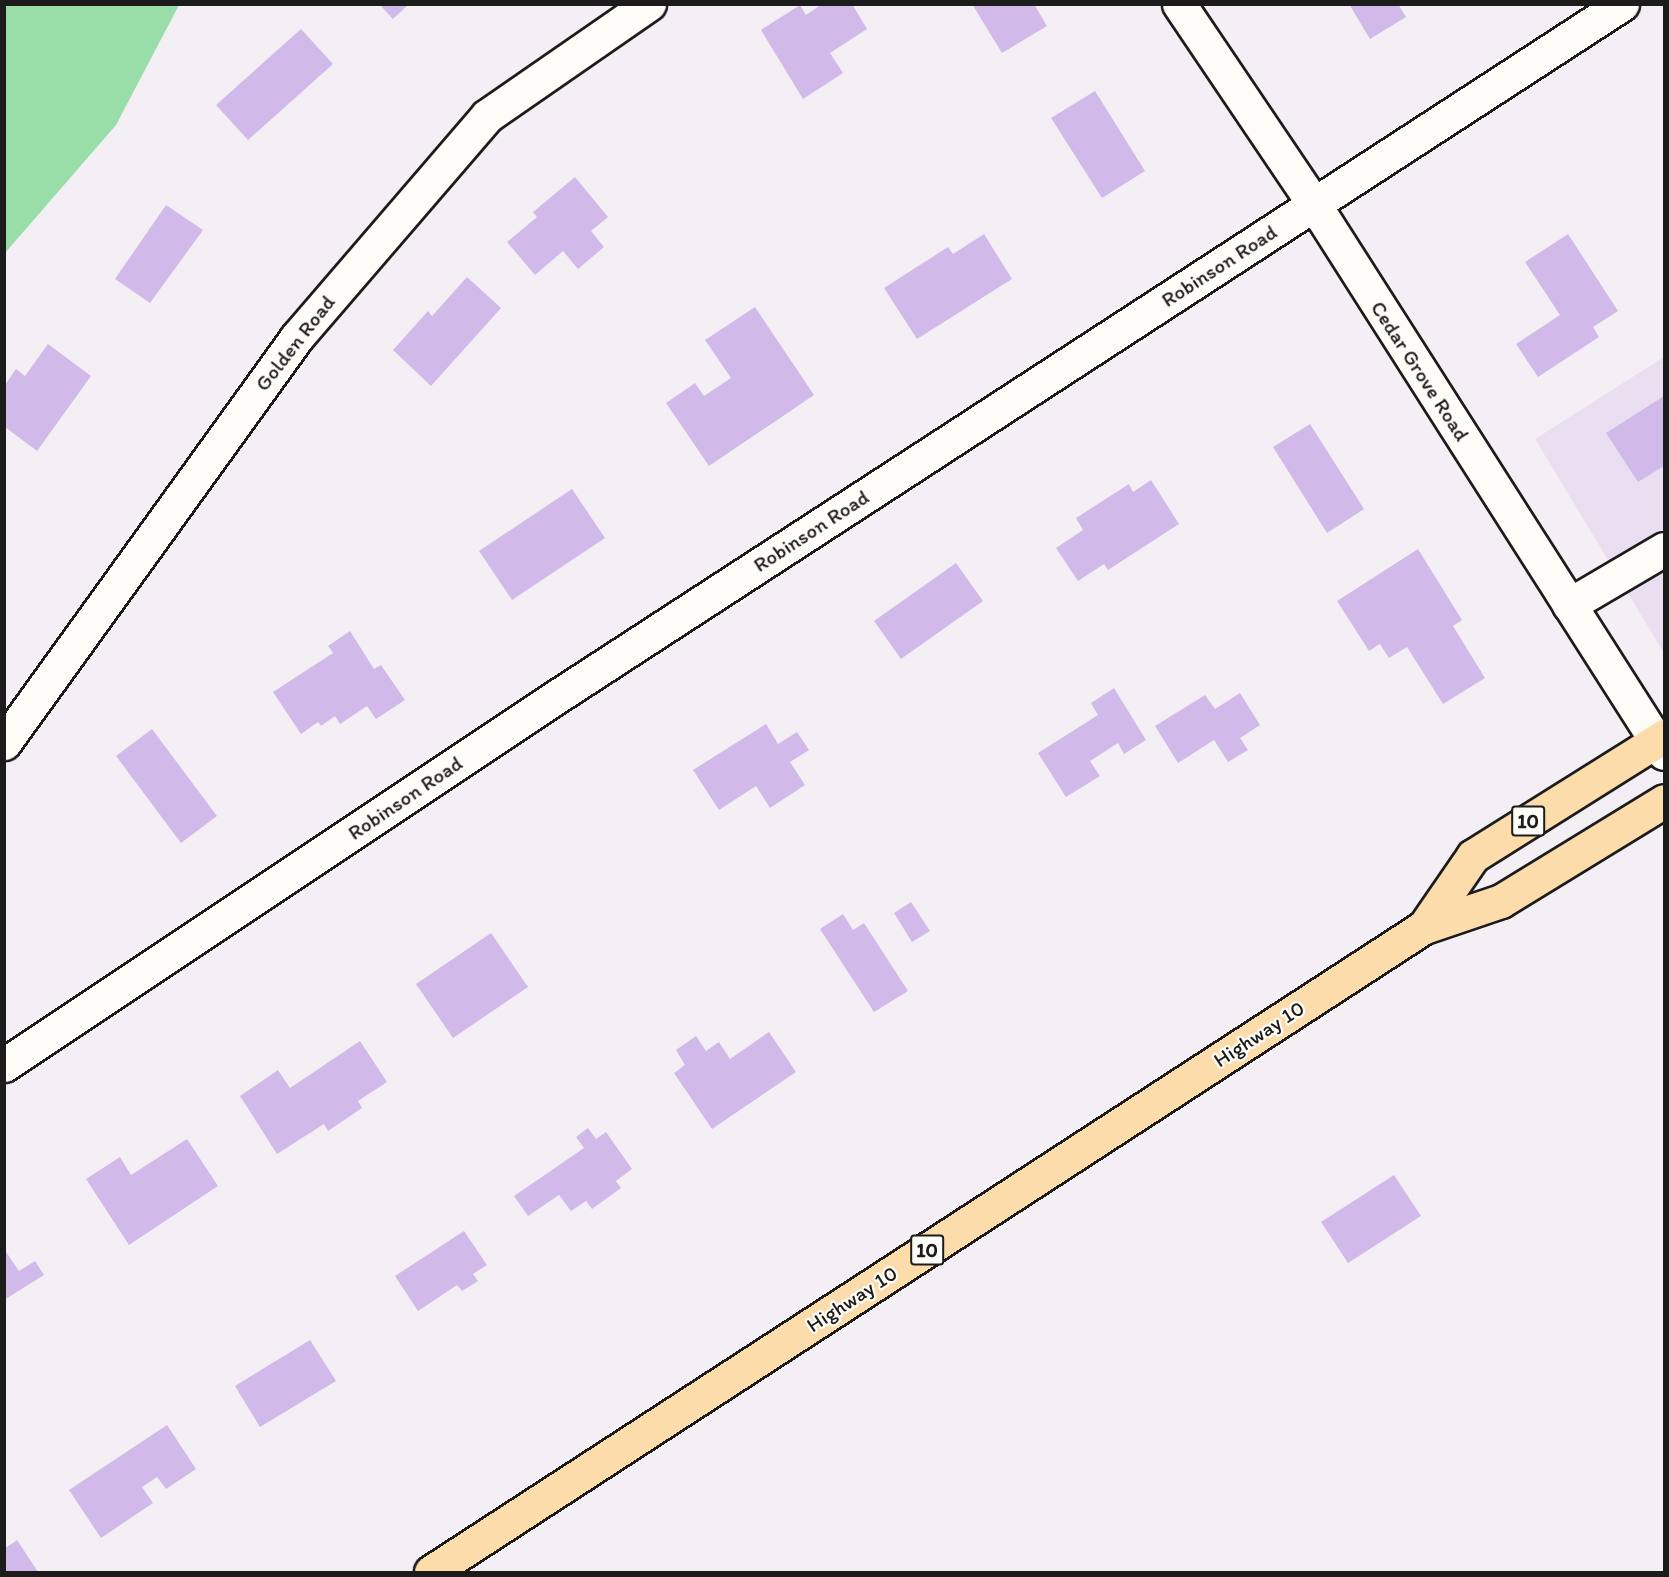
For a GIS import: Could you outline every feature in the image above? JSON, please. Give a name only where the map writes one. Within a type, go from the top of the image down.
[{"type":"highway","name":"Highway 10","points":[[1424,927],[1473,856],[1662,743]]},
{"type":"highway","name":"Highway 10","points":[[431,1572],[1424,927],[1501,901],[1665,801]]},
{"type":"street","name":"Golden Road","points":[[4,743],[297,337],[487,116],[649,4]]},
{"type":"street","name":"Cedar Grove Road","points":[[1179,4],[1314,204],[1569,605],[1662,743]]},
{"type":"street","name":"Robinson Road","points":[[4,1065],[553,699],[1622,4]]},
{"type":"street","points":[[1569,605],[1665,549]]},
{"type":"shaded area","points":[[1664,357],[1664,653],[1535,439]]},
{"type":"green space","points":[[5,4],[179,5],[116,125],[5,253]]},
{"type":"building","points":[[379,4],[409,4],[393,19]]},
{"type":"building","points":[[822,4],[852,4],[867,29],[830,53],[843,73],[803,99],[761,30],[800,5],[806,15]]},
{"type":"building","points":[[972,4],[1034,4],[1047,26],[1002,53]]},
{"type":"building","points":[[1349,4],[1398,4],[1406,17],[1370,39]]},
{"type":"building","points":[[301,29],[333,64],[248,140],[216,105]]},
{"type":"building","points":[[1095,91],[1145,171],[1102,198],[1051,118]]},
{"type":"building","points":[[575,177],[608,217],[591,231],[604,247],[578,269],[563,251],[535,275],[507,242],[537,217],[533,212]]},
{"type":"building","points":[[166,205],[203,230],[150,303],[115,279]]},
{"type":"building","points":[[984,234],[1012,279],[917,339],[884,288],[948,247],[953,254]]},
{"type":"building","points":[[1568,234],[1618,311],[1593,327],[1599,337],[1538,377],[1516,344],[1560,315],[1525,262]]},
{"type":"building","points":[[467,277],[501,308],[431,386],[393,350],[428,311],[432,316]]},
{"type":"building","points":[[755,307],[814,395],[709,466],[666,403],[695,383],[704,396],[731,378],[705,340]]},
{"type":"building","points":[[48,344],[91,376],[37,451],[5,427],[5,385],[16,369],[25,376]]},
{"type":"building","points":[[1664,396],[1664,466],[1638,482],[1606,433]]},
{"type":"building","points":[[1310,424],[1364,509],[1327,533],[1273,447]]},
{"type":"building","points":[[1151,480],[1179,524],[1108,570],[1104,564],[1078,581],[1056,548],[1083,530],[1076,518],[1129,484],[1133,492]]},
{"type":"building","points":[[572,489],[605,538],[512,600],[479,551]]},
{"type":"building","points":[[1418,549],[1462,620],[1453,626],[1485,678],[1443,704],[1407,647],[1389,658],[1380,644],[1369,651],[1337,601]]},
{"type":"building","points":[[956,563],[983,601],[901,659],[874,621]]},
{"type":"building","points":[[350,631],[374,669],[381,665],[405,700],[376,719],[367,706],[340,724],[335,716],[321,726],[318,722],[301,734],[273,692],[333,653],[328,646]]},
{"type":"building","points":[[1114,688],[1146,740],[1124,754],[1118,743],[1090,761],[1100,776],[1066,797],[1038,753],[1098,715],[1091,703]]},
{"type":"building","points":[[1240,693],[1260,725],[1240,738],[1248,750],[1228,762],[1214,740],[1178,763],[1155,726],[1205,695],[1215,709]]},
{"type":"building","points":[[766,724],[778,744],[797,732],[809,750],[790,762],[805,785],[770,808],[756,786],[719,810],[693,770]]},
{"type":"building","points":[[152,729],[217,816],[181,843],[116,756]]},
{"type":"building","points":[[911,902],[930,931],[912,942],[894,913]]},
{"type":"building","points":[[843,914],[853,930],[864,923],[908,991],[874,1012],[820,929]]},
{"type":"building","points":[[491,933],[528,987],[453,1038],[416,984]]},
{"type":"building","points":[[769,1032],[796,1072],[712,1129],[674,1073],[685,1065],[676,1050],[696,1036],[706,1051],[719,1042],[730,1059]]},
{"type":"building","points":[[360,1041],[387,1082],[358,1101],[362,1108],[328,1131],[324,1124],[277,1154],[240,1096],[278,1070],[290,1088]]},
{"type":"building","points":[[588,1128],[596,1139],[606,1132],[632,1169],[616,1181],[621,1188],[592,1209],[586,1201],[571,1211],[559,1195],[528,1216],[514,1196],[584,1148],[576,1137]]},
{"type":"building","points":[[187,1139],[218,1186],[129,1245],[86,1179],[120,1157],[131,1175]]},
{"type":"building","points":[[1394,1175],[1421,1216],[1348,1263],[1321,1222]]},
{"type":"building","points":[[464,1231],[487,1265],[473,1274],[478,1281],[462,1291],[457,1285],[418,1311],[395,1276]]},
{"type":"building","points":[[4,1249],[19,1271],[35,1261],[44,1275],[4,1300]]},
{"type":"building","points":[[310,1340],[336,1381],[260,1427],[235,1386]]},
{"type":"building","points":[[167,1425],[196,1469],[166,1489],[157,1477],[142,1487],[153,1503],[101,1538],[69,1490]]},
{"type":"building","points":[[17,1540],[38,1572],[4,1572],[4,1549]]}]
